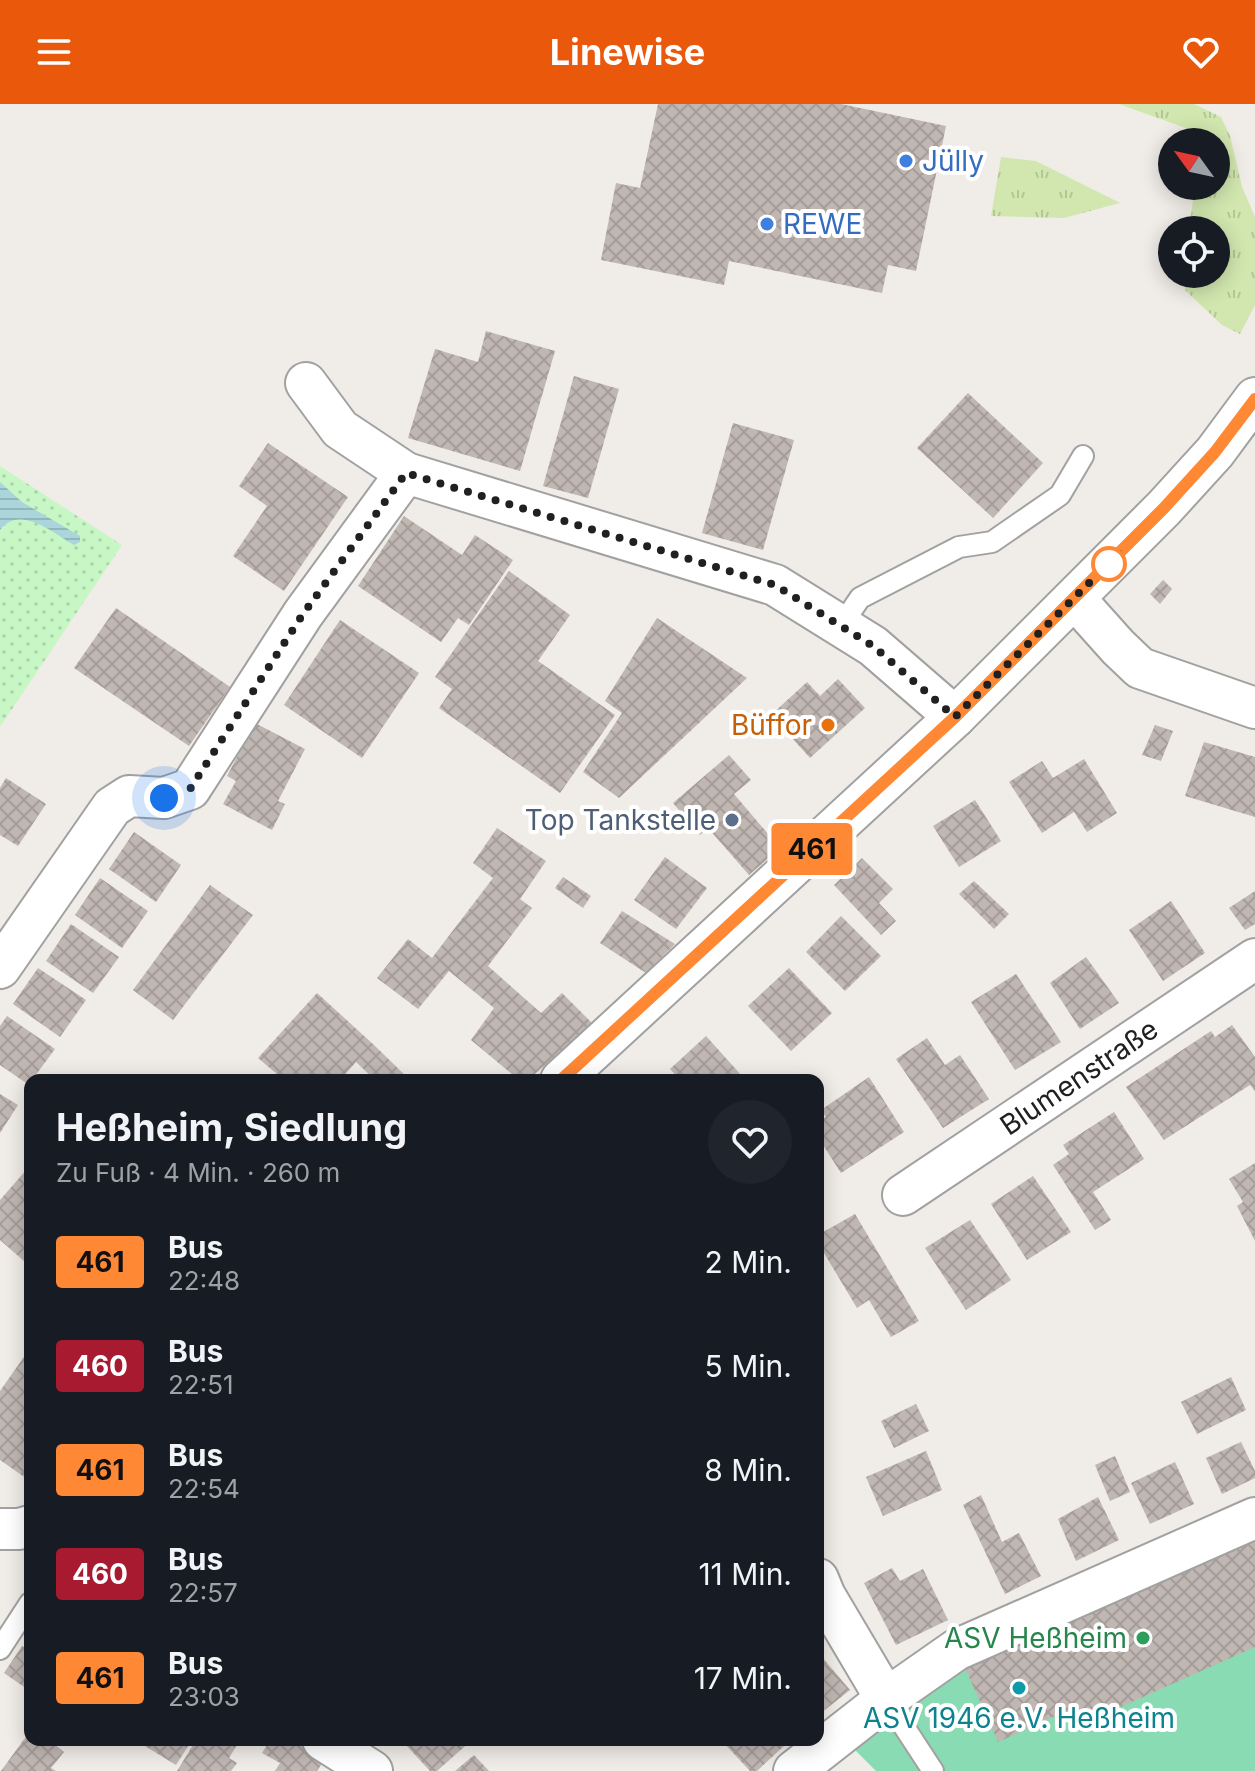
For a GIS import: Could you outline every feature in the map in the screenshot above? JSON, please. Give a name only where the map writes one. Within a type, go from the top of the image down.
[{"type":"street","points":[[306,383],[340,429],[406,473],[775,585],[873,646],[955,717]]},
{"type":"street","points":[[568,1074],[955,717],[1164,508],[1215,452],[1255,398]]},
{"type":"street","points":[[0,968],[112,807],[129,796],[164,798],[190,789],[303,614],[406,473]]},
{"type":"street","points":[[1075,599],[1140,668],[1255,708]]},
{"type":"street","name":"Blumenstraße","points":[[903,1195],[1255,959]]},
{"type":"street","points":[[794,1771],[886,1699],[956,1650],[1255,1518]]},
{"type":"street","points":[[824,1594],[886,1699]]},
{"type":"street","points":[[332,1746],[372,1771]]},
{"type":"lane","points":[[841,626],[860,598],[959,547],[992,542],[1060,495],[1083,456]]},
{"type":"lane","points":[[0,1649],[24,1612]]},
{"type":"lane","points":[[886,1699],[933,1771]]},
{"type":"green space","points":[[1119,104],[1194,104],[1221,117],[1226,128],[1185,128]]},
{"type":"green space","points":[[1230,136],[1242,187],[1255,217],[1255,305],[1240,334],[1222,325],[1185,290],[1230,288],[1230,216],[1191,216],[1193,200],[1230,200]]},
{"type":"green space","points":[[1001,157],[1036,161],[1120,203],[1064,218],[991,216]]},
{"type":"green space","points":[[0,466],[122,545],[0,727]]},
{"type":"green space","name":"ASV Heßheim","points":[[1255,1537],[1255,1771],[876,1771],[852,1747],[965,1668]]},
{"type":"water","points":[[0,482],[22,502],[80,536],[80,542],[74,545],[27,520],[8,523],[0,530]]},
{"type":"building","name":"REWE","points":[[658,104],[841,104],[946,126],[916,271],[888,265],[882,293],[729,261],[724,285],[601,260],[616,183],[640,188]]},
{"type":"building","points":[[486,331],[555,351],[520,471],[408,438],[435,349],[478,362]]},
{"type":"building","points":[[574,376],[619,389],[588,498],[543,486]]},
{"type":"building","points":[[968,393],[1043,463],[993,518],[917,448]]},
{"type":"building","points":[[733,423],[794,440],[763,550],[702,533]]},
{"type":"building","points":[[268,443],[348,497],[284,591],[233,556],[267,506],[239,486]]},
{"type":"building","points":[[404,516],[462,555],[475,535],[513,560],[469,625],[458,618],[441,642],[358,586]]},
{"type":"building","points":[[509,571],[570,615],[538,661],[615,715],[560,793],[439,708],[452,689],[435,677]]},
{"type":"building","points":[[1163,580],[1172,589],[1160,604],[1150,594]]},
{"type":"building","points":[[116,608],[230,687],[189,746],[74,668]]},
{"type":"building","points":[[657,618],[747,678],[619,798],[583,772],[622,713],[605,701]]},
{"type":"building","points":[[340,620],[419,673],[362,758],[284,705]]},
{"type":"building","points":[[838,679],[865,708],[810,758],[771,715],[807,682],[820,696]]},
{"type":"building","points":[[255,723],[305,749],[278,801],[285,804],[272,830],[223,804],[236,781],[227,776]]},
{"type":"building","points":[[1155,725],[1173,731],[1161,761],[1142,755]]},
{"type":"building","points":[[1204,742],[1255,757],[1255,817],[1185,796]]},
{"type":"building","points":[[729,755],[751,780],[734,794],[780,848],[749,875],[708,828],[700,835],[673,803]]},
{"type":"building","points":[[1084,759],[1117,813],[1087,832],[1074,812],[1042,833],[1009,782],[1042,761],[1053,778]]},
{"type":"building","points":[[6,778],[46,804],[18,846],[0,835],[0,788]]},
{"type":"building","points":[[975,800],[1001,841],[959,867],[933,826]]},
{"type":"building","points":[[497,828],[546,861],[520,899],[532,908],[488,966],[541,1013],[562,993],[592,1023],[535,1074],[512,1074],[471,1040],[494,1008],[449,971],[418,1009],[377,978],[408,939],[432,958],[493,878],[473,863]]},
{"type":"building","points":[[134,832],[181,865],[156,902],[109,869]]},
{"type":"building","points":[[665,857],[707,888],[676,929],[634,900]]},
{"type":"building","points":[[862,858],[893,889],[879,903],[896,921],[881,935],[834,885]]},
{"type":"building","points":[[563,877],[591,896],[583,908],[555,888]]},
{"type":"building","points":[[100,878],[148,911],[122,948],[75,915]]},
{"type":"building","points":[[974,881],[1009,914],[994,929],[959,894]]},
{"type":"building","points":[[210,885],[253,915],[173,1020],[133,990]]},
{"type":"building","points":[[1255,891],[1255,924],[1245,930],[1229,908]]},
{"type":"building","points":[[1171,901],[1205,953],[1163,981],[1129,930]]},
{"type":"building","points":[[622,911],[675,944],[646,973],[600,943]]},
{"type":"building","points":[[841,916],[881,956],[845,991],[806,952]]},
{"type":"building","points":[[71,924],[119,957],[93,993],[46,961]]},
{"type":"building","points":[[1086,957],[1119,1003],[1080,1029],[1050,983]]},
{"type":"building","points":[[38,968],[86,1000],[60,1037],[13,1004]]},
{"type":"building","points":[[789,968],[832,1013],[791,1051],[748,1006]]},
{"type":"building","points":[[1016,974],[1061,1042],[1015,1070],[971,1002]]},
{"type":"building","points":[[317,993],[404,1074],[369,1074],[356,1062],[345,1074],[277,1074],[258,1058]]},
{"type":"building","points":[[7,1016],[55,1049],[36,1074],[24,1074],[24,1082],[0,1065],[0,1026]]},
{"type":"building","points":[[1232,1025],[1255,1057],[1255,1091],[1250,1085],[1164,1140],[1126,1087],[1211,1031],[1215,1037]]},
{"type":"building","points":[[706,1036],[740,1074],[675,1074],[670,1069]]},
{"type":"building","points":[[927,1038],[945,1065],[960,1055],[989,1099],[943,1128],[896,1059]]},
{"type":"building","points":[[869,1077],[904,1132],[841,1173],[824,1146],[824,1108]]},
{"type":"building","points":[[0,1094],[18,1105],[0,1133]]},
{"type":"building","points":[[1114,1112],[1144,1159],[1093,1192],[1111,1220],[1095,1230],[1053,1165],[1069,1154],[1063,1145]]},
{"type":"building","points":[[1255,1163],[1255,1241],[1237,1206],[1243,1202],[1229,1179]]},
{"type":"building","points":[[24,1172],[24,1261],[0,1240],[0,1200]]},
{"type":"building","points":[[1033,1176],[1071,1232],[1027,1260],[991,1204]]},
{"type":"building","points":[[855,1214],[919,1321],[891,1337],[869,1300],[857,1308],[824,1253],[824,1232]]},
{"type":"building","points":[[970,1220],[1011,1280],[966,1310],[925,1248]]},
{"type":"building","points":[[24,1357],[24,1477],[0,1460],[0,1391]]},
{"type":"building","points":[[1231,1377],[1246,1410],[1197,1434],[1181,1402]]},
{"type":"building","points":[[916,1404],[929,1431],[894,1448],[881,1421]]},
{"type":"building","points":[[1241,1442],[1255,1471],[1255,1478],[1222,1494],[1206,1458]]},
{"type":"building","points":[[926,1451],[942,1490],[883,1516],[866,1477]]},
{"type":"building","points":[[1115,1456],[1130,1492],[1110,1501],[1095,1465]]},
{"type":"building","points":[[1175,1462],[1194,1504],[1150,1524],[1131,1483]]},
{"type":"building","points":[[981,1495],[1002,1542],[1019,1533],[1041,1576],[1005,1594],[963,1505]]},
{"type":"building","points":[[1098,1497],[1119,1540],[1076,1561],[1058,1519]]},
{"type":"building","points":[[1255,1537],[1255,1647],[1080,1725],[1073,1708],[998,1742],[965,1668]]},
{"type":"building","points":[[892,1568],[900,1581],[923,1569],[948,1620],[896,1645],[864,1583]]},
{"type":"building","points":[[22,1646],[24,1647],[24,1687],[4,1673]]},
{"type":"building","points":[[824,1659],[850,1690],[824,1711]]},
{"type":"building","points":[[24,1739],[24,1746],[56,1746],[64,1752],[51,1768],[56,1771],[1,1771]]},
{"type":"building","points":[[145,1746],[188,1746],[176,1765]]},
{"type":"building","points":[[192,1746],[236,1746],[229,1758],[237,1763],[231,1771],[177,1771]]},
{"type":"building","points":[[266,1746],[303,1746],[325,1759],[317,1771],[275,1771],[280,1763],[262,1753]]},
{"type":"building","points":[[407,1746],[465,1746],[437,1771],[430,1771]]},
{"type":"building","points":[[727,1746],[784,1746],[757,1771],[750,1771]]},
{"type":"building","points":[[474,1755],[489,1771],[455,1771]]},
{"type":"bus line","name":"461","points":[[568,1074],[955,717],[1164,508],[1215,452],[1255,399]]},
{"type":"place","name":"Jülly","points":[[906,161]]},
{"type":"place","name":"REWE","points":[[767,224]]},
{"type":"place","name":"Büffor","points":[[828,725]]},
{"type":"place","name":"Top Tankstelle","points":[[732,820]]},
{"type":"place","name":"ASV Heßheim","points":[[1143,1638]]},
{"type":"place","name":"ASV 1946 e.V. Heßheim","points":[[1019,1688]]},
{"type":"route","points":[[164,798],[190,789],[303,614],[406,473],[775,585],[873,646],[955,717],[1119,553],[1109,564]]}]
